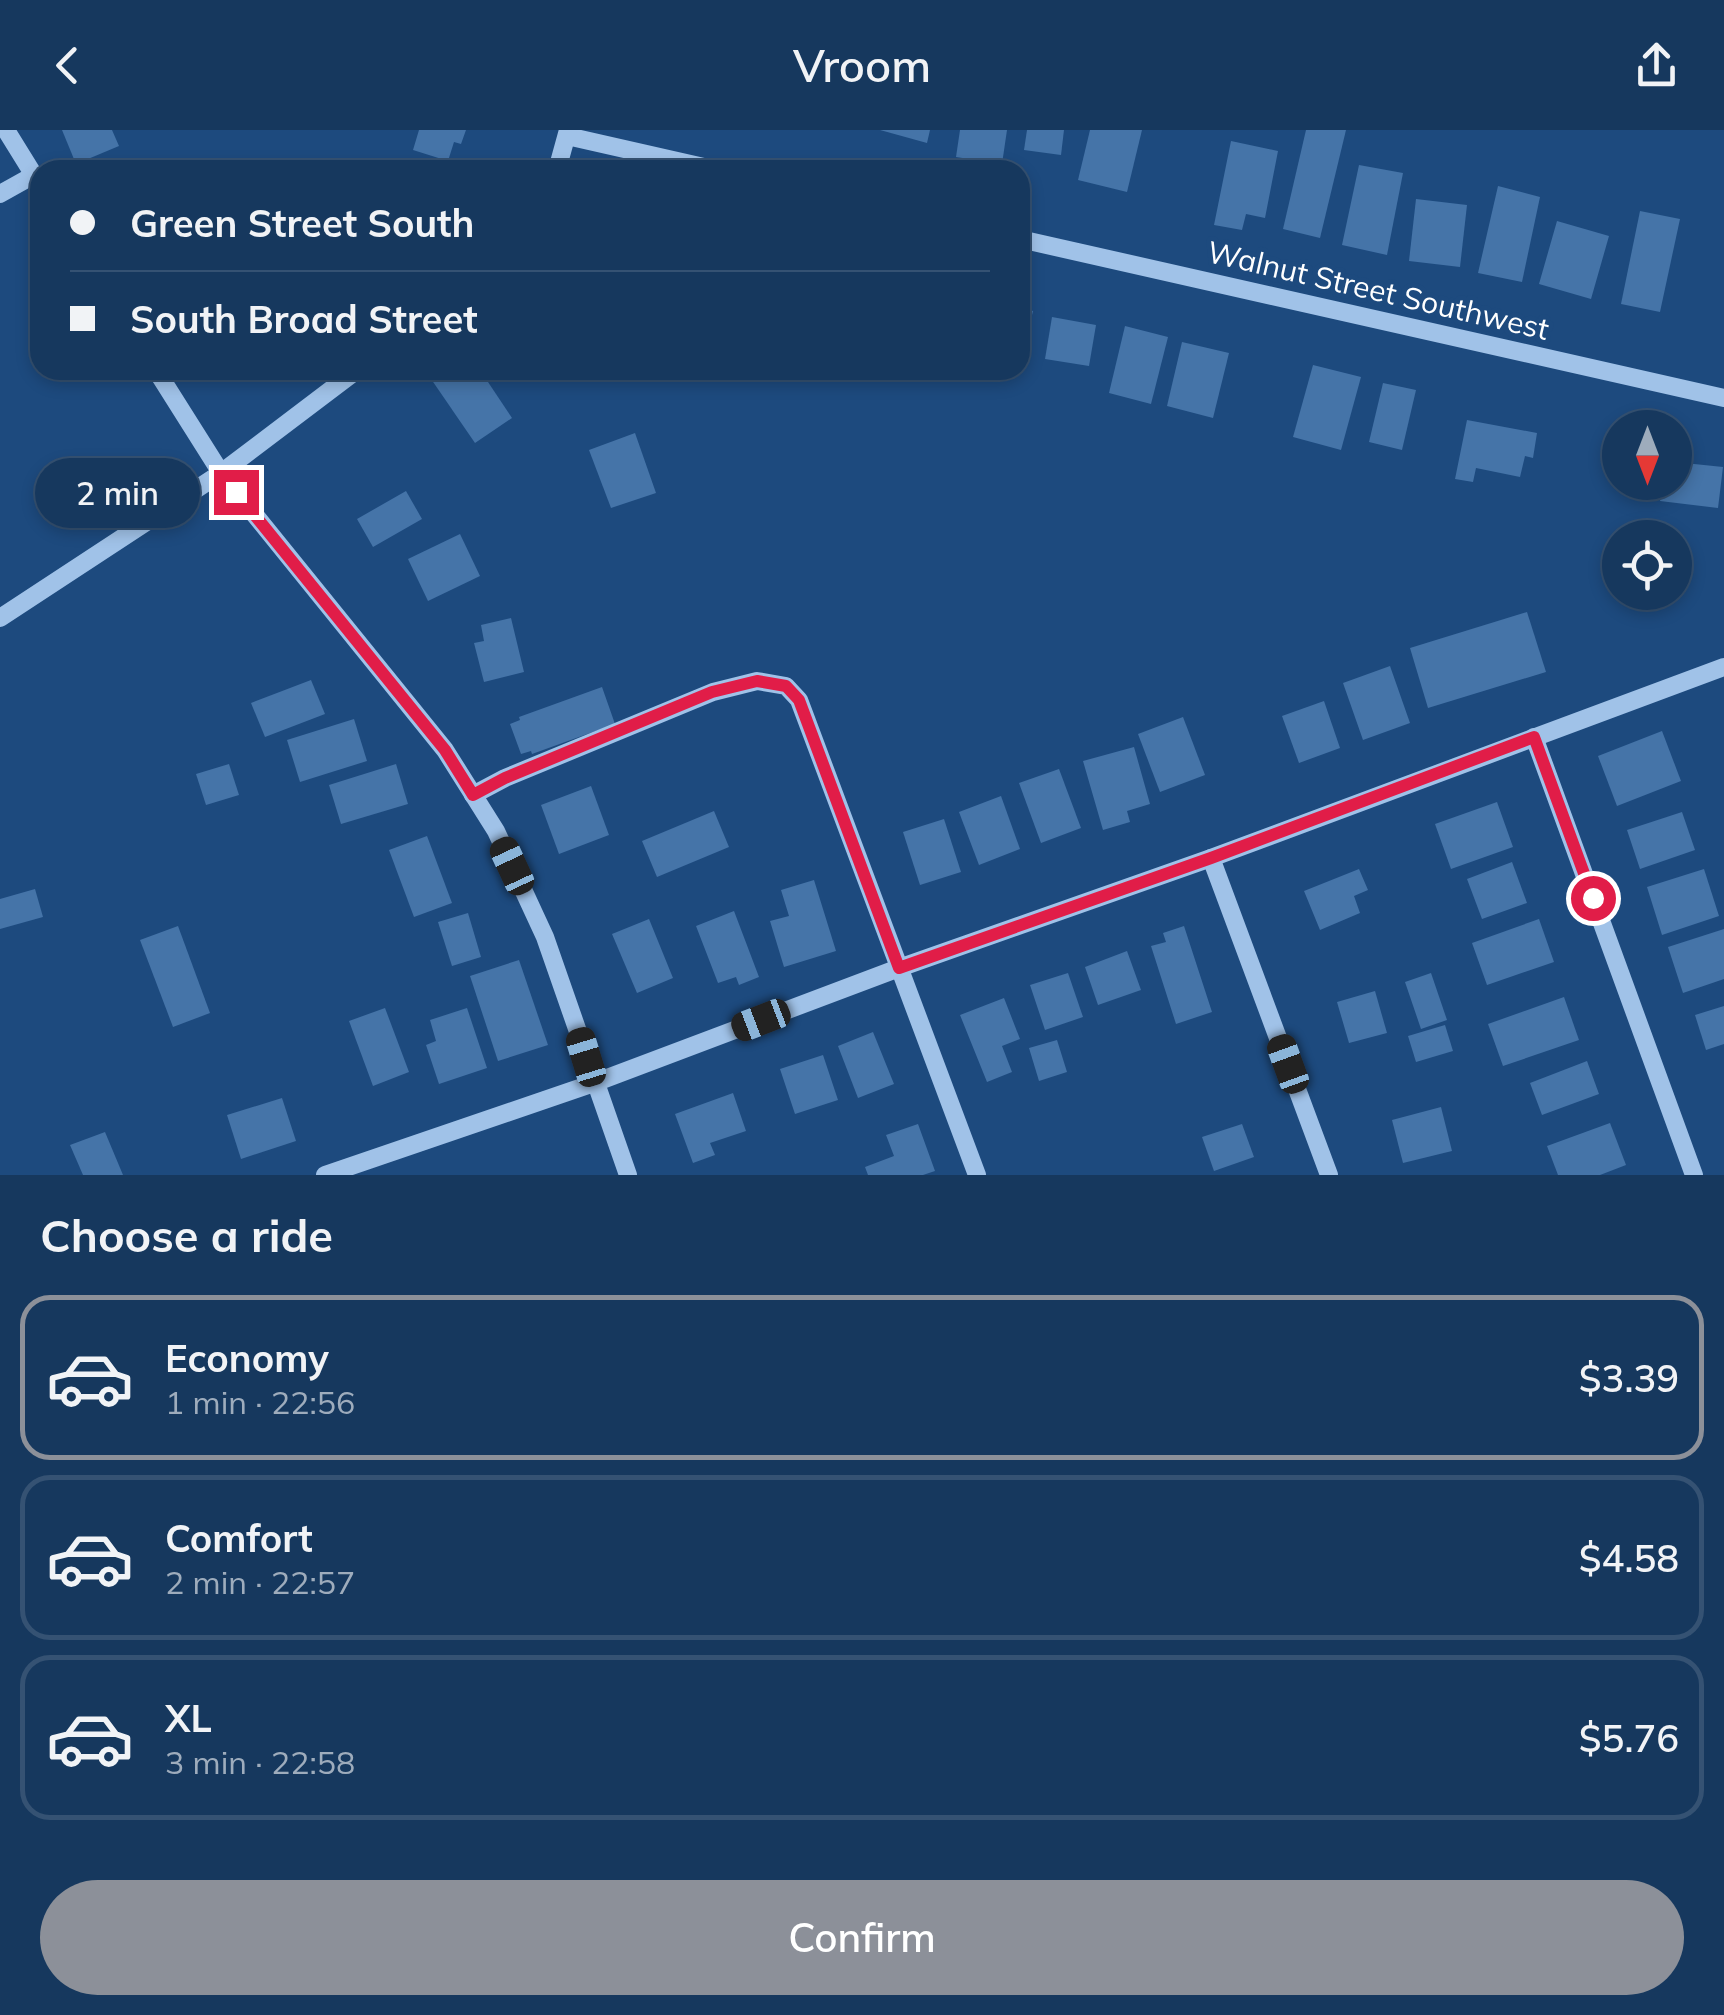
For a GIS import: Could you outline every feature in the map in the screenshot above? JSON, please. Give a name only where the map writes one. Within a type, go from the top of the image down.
[{"type":"street","points":[[6,130],[30,169]]},
{"type":"street","points":[[560,160],[568,133],[677,160]]},
{"type":"street","points":[[0,194],[30,183]]},
{"type":"street","name":"Walnut Street Southwest","points":[[1030,241],[1724,398]]},
{"type":"street","points":[[162,380],[220,473],[445,750],[496,831],[545,937],[628,1175]]},
{"type":"street","points":[[0,618],[220,473],[343,380]]},
{"type":"street","points":[[325,1175],[594,1083],[1724,667]]},
{"type":"street","points":[[473,795],[712,692],[757,681],[786,686],[799,700],[977,1175]]},
{"type":"street","points":[[1534,737],[1694,1175]]},
{"type":"street","points":[[1211,858],[1329,1175]]},
{"type":"building","points":[[62,130],[112,130],[119,146],[86,160],[74,160]]},
{"type":"building","points":[[419,130],[466,130],[461,144],[454,142],[448,160],[413,150]]},
{"type":"building","points":[[880,130],[930,130],[927,143]]},
{"type":"building","points":[[960,130],[1007,130],[1003,160],[956,157]]},
{"type":"building","points":[[1027,130],[1064,130],[1061,155],[1024,150]]},
{"type":"building","points":[[1090,130],[1142,130],[1127,192],[1078,180]]},
{"type":"building","points":[[1306,130],[1346,130],[1320,238],[1283,229]]},
{"type":"building","points":[[1231,141],[1278,151],[1265,218],[1246,214],[1242,230],[1214,225]]},
{"type":"building","points":[[1359,165],[1403,173],[1387,255],[1342,245]]},
{"type":"building","points":[[1498,186],[1540,197],[1522,282],[1478,273]]},
{"type":"building","points":[[1416,199],[1467,205],[1460,267],[1409,261]]},
{"type":"building","points":[[1640,211],[1680,219],[1660,312],[1621,304]]},
{"type":"building","points":[[1557,221],[1609,236],[1591,299],[1539,284]]},
{"type":"building","points":[[1052,317],[1096,325],[1089,366],[1045,359]]},
{"type":"building","points":[[1125,326],[1168,337],[1151,404],[1109,393]]},
{"type":"building","points":[[1182,342],[1229,353],[1213,418],[1167,406]]},
{"type":"building","points":[[1313,365],[1361,377],[1341,450],[1293,437]]},
{"type":"building","points":[[432,380],[487,380],[512,418],[475,443]]},
{"type":"building","points":[[1383,383],[1416,390],[1402,450],[1369,442]]},
{"type":"building","points":[[1467,420],[1537,433],[1533,458],[1525,456],[1520,477],[1476,468],[1473,482],[1455,479]]},
{"type":"building","points":[[635,433],[656,493],[611,508],[589,450]]},
{"type":"building","points":[[1692,464],[1723,467],[1718,508],[1660,501],[1692,500]]},
{"type":"building","points":[[406,491],[422,519],[373,547],[357,519]]},
{"type":"building","points":[[460,534],[480,576],[428,601],[408,559]]},
{"type":"building","points":[[1527,612],[1546,672],[1428,708],[1410,648]]},
{"type":"building","points":[[511,618],[524,672],[484,682],[474,643],[484,641],[481,625]]},
{"type":"building","points":[[1390,666],[1410,723],[1363,740],[1343,683]]},
{"type":"building","points":[[311,680],[325,714],[265,737],[251,703]]},
{"type":"building","points":[[602,687],[615,724],[532,754],[521,754],[510,724],[519,717]]},
{"type":"building","points":[[1324,701],[1340,748],[1299,763],[1282,716]]},
{"type":"building","points":[[1183,717],[1205,775],[1160,792],[1138,734]]},
{"type":"building","points":[[354,719],[367,761],[300,782],[287,740]]},
{"type":"building","points":[[1662,731],[1681,781],[1617,806],[1598,756]]},
{"type":"building","points":[[1134,747],[1150,804],[1127,811],[1130,822],[1103,830],[1083,761]]},
{"type":"building","points":[[229,764],[239,795],[206,805],[196,774]]},
{"type":"building","points":[[396,764],[408,804],[341,824],[329,785]]},
{"type":"building","points":[[1059,769],[1081,828],[1041,843],[1019,783]]},
{"type":"building","points":[[591,786],[609,835],[559,854],[541,805]]},
{"type":"building","points":[[1001,796],[1020,849],[979,865],[959,812]]},
{"type":"building","points":[[1497,802],[1513,847],[1451,869],[1435,824]]},
{"type":"building","points":[[714,811],[729,847],[657,877],[642,841]]},
{"type":"building","points":[[1682,812],[1695,850],[1640,869],[1627,830]]},
{"type":"building","points":[[944,819],[961,872],[920,885],[903,832]]},
{"type":"building","points":[[427,836],[452,903],[414,917],[389,850]]},
{"type":"building","points":[[1512,862],[1527,903],[1482,919],[1467,879]]},
{"type":"building","points":[[1359,869],[1368,890],[1354,896],[1360,913],[1320,930],[1304,891]]},
{"type":"building","points":[[1704,869],[1719,916],[1662,935],[1647,887]]},
{"type":"building","points":[[814,880],[836,951],[784,967],[770,921],[789,916],[781,890]]},
{"type":"building","points":[[35,889],[43,917],[0,929],[0,899]]},
{"type":"building","points":[[734,911],[759,977],[739,985],[736,977],[718,983],[696,926]]},
{"type":"building","points":[[468,913],[481,957],[452,966],[438,922]]},
{"type":"building","points":[[649,919],[673,978],[637,993],[612,934]]},
{"type":"building","points":[[1539,919],[1554,962],[1487,985],[1472,943]]},
{"type":"building","points":[[178,926],[210,1013],[173,1027],[140,940]]},
{"type":"building","points":[[1184,926],[1212,1012],[1176,1024],[1151,946],[1166,942],[1163,933]]},
{"type":"building","points":[[1724,929],[1724,979],[1683,993],[1668,947]]},
{"type":"building","points":[[1127,951],[1141,990],[1098,1005],[1085,967]]},
{"type":"building","points":[[519,960],[548,1045],[498,1061],[470,976]]},
{"type":"building","points":[[1068,973],[1083,1017],[1045,1030],[1030,985]]},
{"type":"building","points":[[1431,973],[1447,1020],[1421,1029],[1405,982]]},
{"type":"building","points":[[1375,991],[1387,1033],[1349,1043],[1337,1002]]},
{"type":"building","points":[[1564,997],[1579,1040],[1503,1066],[1488,1024]]},
{"type":"building","points":[[1004,998],[1020,1039],[1002,1046],[1012,1072],[987,1082],[960,1015]]},
{"type":"building","points":[[1724,1006],[1724,1044],[1706,1050],[1695,1015]]},
{"type":"building","points":[[385,1008],[409,1072],[373,1086],[349,1021]]},
{"type":"building","points":[[467,1008],[487,1068],[439,1084],[426,1045],[436,1041],[430,1020]]},
{"type":"building","points":[[1445,1025],[1453,1051],[1416,1062],[1408,1036]]},
{"type":"building","points":[[873,1032],[894,1084],[858,1098],[838,1046]]},
{"type":"building","points":[[1057,1040],[1067,1072],[1039,1081],[1029,1048]]},
{"type":"building","points":[[823,1055],[838,1100],[795,1114],[780,1069]]},
{"type":"building","points":[[1587,1061],[1599,1094],[1542,1115],[1530,1083]]},
{"type":"building","points":[[733,1093],[746,1131],[710,1143],[715,1155],[693,1163],[675,1114]]},
{"type":"building","points":[[282,1098],[296,1141],[241,1159],[227,1115]]},
{"type":"building","points":[[1441,1107],[1452,1151],[1403,1163],[1392,1120]]},
{"type":"building","points":[[1610,1123],[1626,1165],[1600,1175],[1558,1175],[1547,1146]]},
{"type":"building","points":[[918,1124],[935,1171],[923,1175],[868,1175],[865,1167],[894,1156],[886,1135]]},
{"type":"building","points":[[1242,1124],[1254,1157],[1214,1171],[1202,1137]]},
{"type":"building","points":[[105,1132],[123,1175],[83,1175],[70,1145]]},
{"type":"route","points":[[236,492],[445,750],[473,795],[712,692],[757,681],[786,686],[799,700],[899,968],[1211,858],[1534,737],[1593,898]]}]
